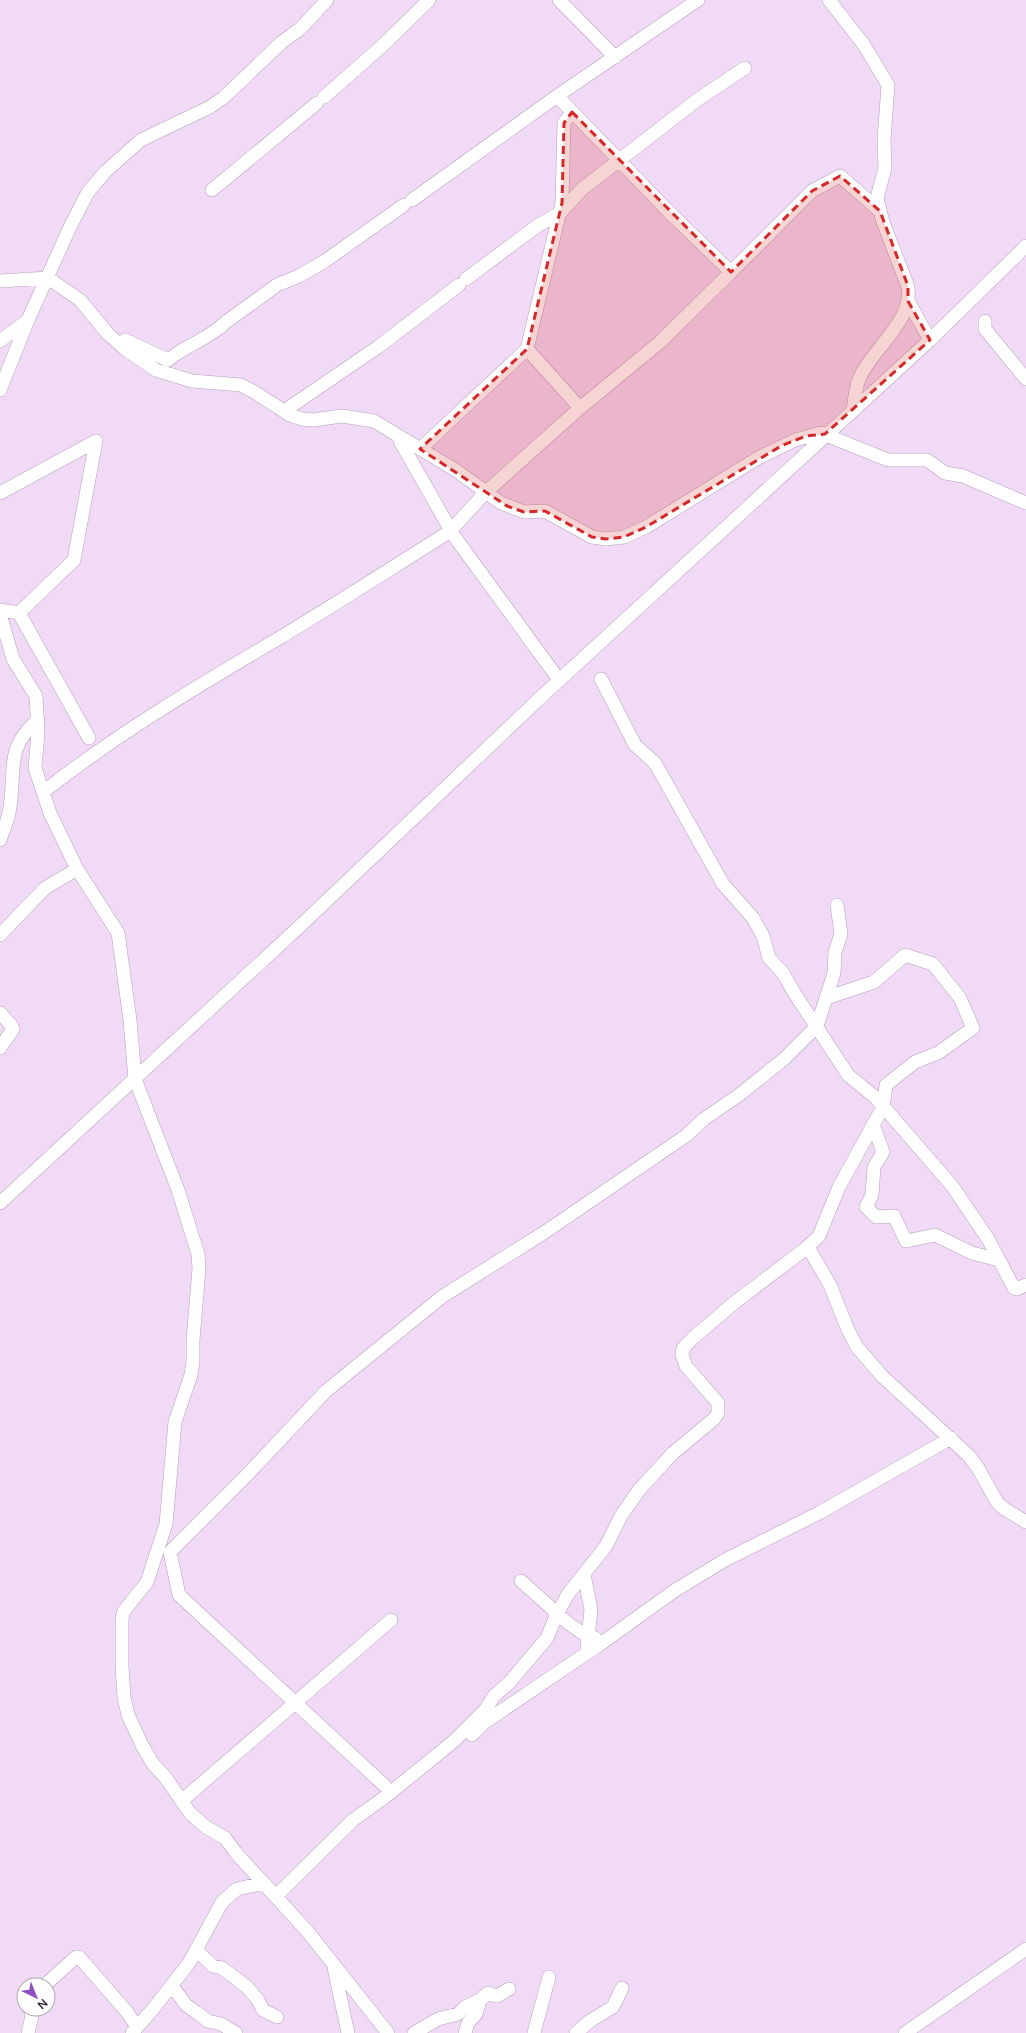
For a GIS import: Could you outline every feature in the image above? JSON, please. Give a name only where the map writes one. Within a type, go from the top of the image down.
[{"type":"street","points":[[0,390],[28,320],[70,227],[88,192],[106,171],[141,140],[210,107],[224,98],[282,42],[300,29],[327,0]]},
{"type":"street","points":[[212,190],[381,47],[429,0]]},
{"type":"street","points":[[559,0],[615,57]]},
{"type":"street","points":[[121,345],[125,340],[168,360],[182,348],[205,338],[277,285],[299,276],[325,261],[557,96],[698,0]]},
{"type":"street","points":[[829,0],[864,45],[888,85],[884,140],[885,168],[883,182],[877,196],[880,211],[908,286],[908,301],[896,327],[860,376],[853,410]]},
{"type":"street","points":[[284,411],[378,347],[537,226],[560,213],[582,189],[620,162],[697,100],[745,68]]},
{"type":"street","points":[[557,96],[620,162],[731,272]]},
{"type":"street","points":[[420,449],[527,349],[562,203],[564,123],[572,112]]},
{"type":"street","points":[[43,792],[90,755],[180,696],[284,635],[449,532],[486,492],[580,408],[660,342],[812,191],[840,176],[880,211]]},
{"type":"street","points":[[0,1203],[299,927],[541,697],[930,340],[1026,246]]},
{"type":"street","points":[[0,281],[48,278],[80,300],[108,334],[156,370],[192,381],[241,385],[284,411],[308,420],[342,416],[374,421],[457,471],[501,504],[524,512],[545,511],[592,537],[606,540],[624,537],[646,527],[758,458],[781,446],[806,436],[826,434],[888,460],[927,460],[945,473],[963,476],[1026,503]]},
{"type":"street","points":[[908,301],[930,340]]},
{"type":"street","points":[[0,341],[28,320]]},
{"type":"street","points":[[985,321],[985,329],[1026,379]]},
{"type":"street","points":[[527,349],[580,408]]},
{"type":"street","points":[[0,493],[96,441],[74,560],[19,613]]},
{"type":"street","points":[[400,441],[449,532],[557,677]]},
{"type":"street","points":[[0,610],[19,613]]},
{"type":"street","points":[[19,613],[89,738]]},
{"type":"street","points":[[0,614],[13,659],[36,696],[38,720],[34,760],[43,792],[57,830],[77,869],[118,933],[130,1020],[135,1080],[178,1190],[198,1254],[199,1269],[191,1375],[174,1422],[166,1524],[147,1582],[124,1611],[122,1618],[122,1666],[124,1697],[128,1715],[147,1756],[180,1801],[199,1822],[226,1839],[233,1850],[276,1896],[333,1963],[388,2033]]},
{"type":"street","points":[[601,679],[636,745],[655,763],[723,884],[753,918],[763,936],[770,958],[783,973],[848,1075],[869,1091],[953,1187],[988,1239],[1014,1288],[1017,1289],[1026,1284]]},
{"type":"street","points":[[0,840],[9,814],[14,760],[18,743],[25,730],[38,720]]},
{"type":"street","points":[[0,935],[45,888],[77,869]]},
{"type":"street","points":[[385,1792],[179,1595],[170,1552],[245,1477],[326,1392],[443,1296],[545,1232],[687,1135],[704,1119],[739,1095],[784,1060],[817,1026],[834,973],[836,952],[841,934],[837,905]]},
{"type":"street","points":[[276,1896],[353,1820],[385,1792],[454,1741],[486,1709],[494,1696],[509,1682],[547,1638],[568,1594],[606,1546],[621,1516],[639,1490],[672,1453],[710,1423],[718,1413],[719,1408],[717,1400],[686,1366],[682,1355],[684,1348],[729,1307],[808,1247],[819,1236],[839,1187],[872,1124],[883,1107],[886,1084],[915,1062],[938,1053],[973,1028],[960,998],[933,964],[905,955],[874,982],[826,998]]},
{"type":"street","points":[[0,1013],[13,1029],[0,1048]]},
{"type":"street","points":[[872,1124],[883,1152],[874,1167],[872,1195],[866,1207],[876,1217],[894,1216],[906,1241],[934,1235],[966,1250],[995,1259]]},
{"type":"street","points":[[808,1247],[830,1285],[848,1330],[857,1347],[882,1376],[951,1438],[975,1464],[997,1502],[1003,1508],[1026,1522]]},
{"type":"street","points":[[385,1792],[455,1750],[485,1722],[606,1640],[674,1591],[726,1560],[819,1513],[951,1438]]},
{"type":"street","points":[[584,1574],[591,1610],[587,1653]]},
{"type":"street","points":[[522,1581],[588,1637],[606,1640]]},
{"type":"street","points":[[186,1797],[391,1620]]},
{"type":"street","points":[[54,1977],[76,1957],[79,1957],[126,2012],[134,2030],[172,1986],[196,1950],[215,1913],[228,1896],[237,1889],[264,1883]]},
{"type":"street","points":[[905,2033],[1026,1949]]},
{"type":"street","points":[[196,1950],[213,1966],[222,1968],[247,1987],[258,2000],[263,2010],[277,2017]]},
{"type":"street","points":[[333,1963],[348,2033]]},
{"type":"street","points":[[534,2033],[549,1977]]},
{"type":"street","points":[[172,1986],[186,2005],[208,2020],[221,2024],[236,2033]]},
{"type":"street","points":[[576,2033],[590,2021],[613,2007],[622,1988]]},
{"type":"street","points":[[414,2033],[438,2018],[458,2014],[465,2007],[480,2000],[488,1993],[497,1996],[509,1989]]},
{"type":"street","points":[[465,2033],[468,2023],[476,2014],[480,2000]]},
{"type":"street","points":[[28,2033],[32,2017]]},
{"type":"highlighted area","points":[[572,112],[731,272],[812,191],[840,176],[880,211],[908,286],[908,301],[930,340],[834,428],[825,434],[806,436],[781,446],[646,527],[624,537],[606,539],[592,537],[545,511],[524,512],[507,506],[420,449],[527,349],[562,203],[564,123]]}]
